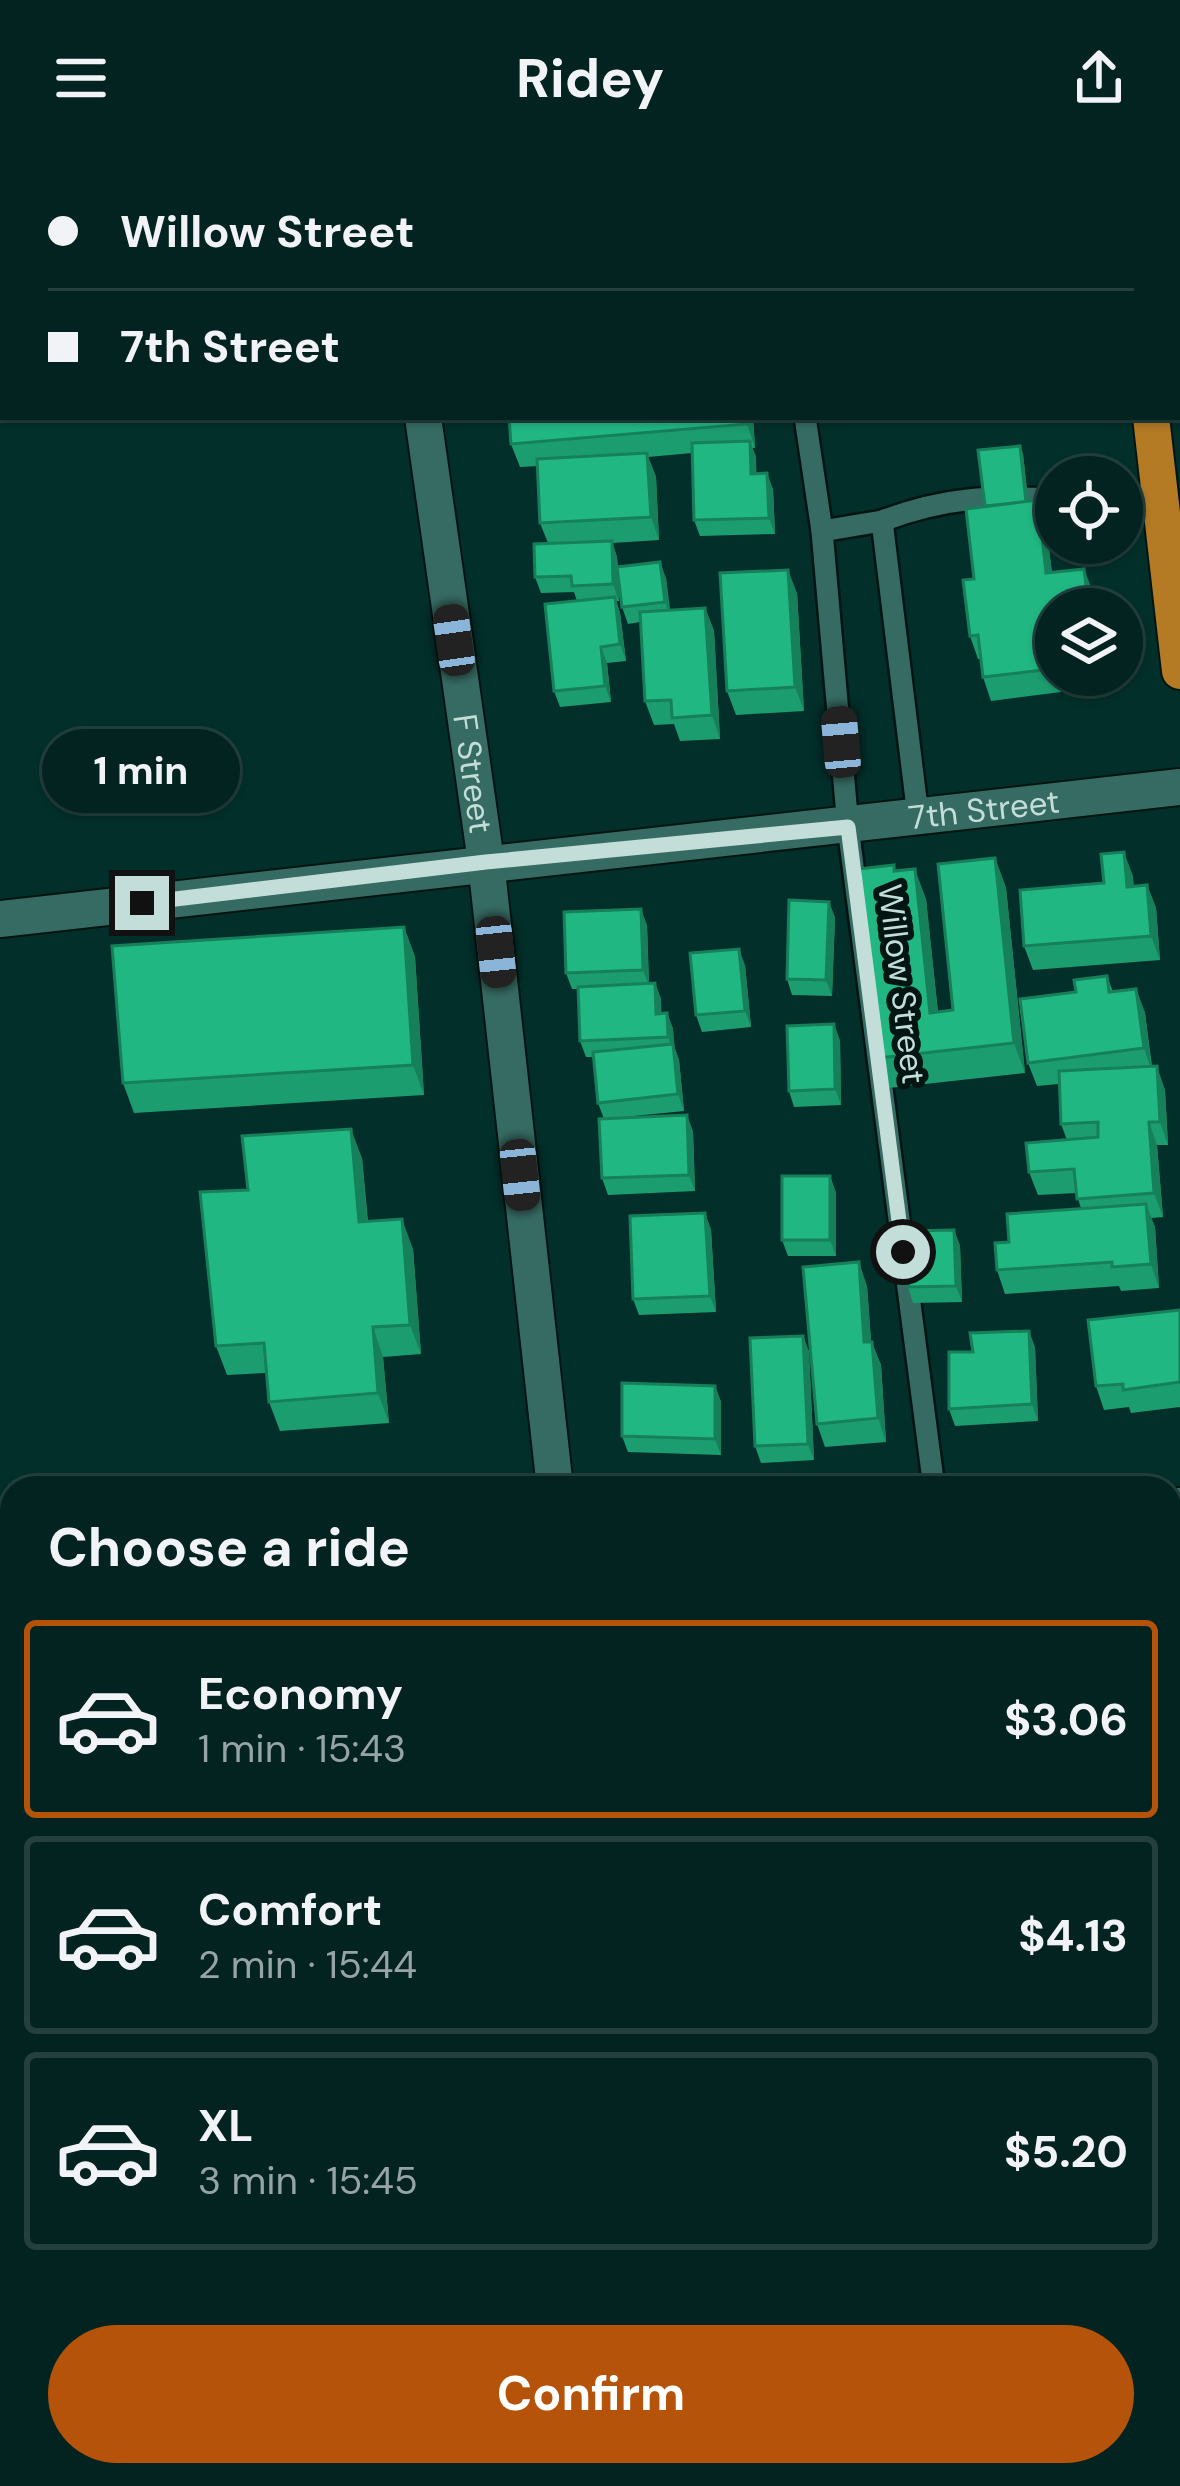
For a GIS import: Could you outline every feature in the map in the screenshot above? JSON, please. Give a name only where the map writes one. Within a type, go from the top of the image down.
[{"type":"highway","points":[[1151,420],[1180,671]]},
{"type":"street","name":"F Street","points":[[423,420],[486,862],[554,1476]]},
{"type":"street","name":"7th Street","points":[[0,919],[1180,787]]},
{"type":"lane","name":"Willow Street","points":[[805,420],[822,531],[848,827],[932,1476]]},
{"type":"lane","points":[[1143,495],[1160,494]]},
{"type":"lane","points":[[822,531],[882,521],[927,504],[970,497],[1035,499]]},
{"type":"lane","points":[[882,521],[918,817]]},
{"type":"building","points":[[509,420],[746,420],[747,424],[511,444]]},
{"type":"building","points":[[750,441],[751,474],[767,473],[769,518],[694,520],[692,443]]},
{"type":"building","points":[[1020,446],[1026,502],[985,506],[978,450]]},
{"type":"building","points":[[647,453],[651,517],[540,523],[537,459]]},
{"type":"building","points":[[1035,500],[1035,564],[1045,564],[1046,573],[1084,569],[1086,588],[1035,588],[1035,671],[983,677],[978,635],[970,636],[963,580],[974,579],[966,509]]},
{"type":"building","points":[[612,541],[613,584],[572,586],[571,576],[535,577],[534,544]]},
{"type":"building","points":[[660,562],[665,602],[622,607],[617,567]]},
{"type":"building","points":[[788,570],[795,687],[727,691],[720,573]]},
{"type":"building","points":[[615,597],[620,644],[601,647],[605,686],[554,691],[545,604]]},
{"type":"building","points":[[705,608],[712,715],[672,718],[671,700],[645,701],[640,612]]},
{"type":"building","points":[[1124,852],[1127,887],[1147,885],[1151,936],[1024,946],[1020,890],[1104,883],[1101,854]]},
{"type":"building","points":[[995,858],[1014,1043],[878,1058],[858,869],[894,865],[894,871],[915,869],[930,1013],[953,1010],[938,864]]},
{"type":"building","points":[[789,900],[829,902],[826,980],[787,979]]},
{"type":"building","points":[[641,909],[643,970],[566,973],[564,912]]},
{"type":"building","points":[[404,927],[413,1065],[123,1083],[112,946]]},
{"type":"building","points":[[739,949],[745,1011],[696,1015],[690,953]]},
{"type":"building","points":[[1107,976],[1109,992],[1136,989],[1144,1048],[1028,1063],[1020,999],[1076,992],[1074,980]]},
{"type":"building","points":[[655,983],[656,1014],[667,1013],[668,1037],[580,1041],[578,987]]},
{"type":"building","points":[[834,1024],[835,1089],[789,1091],[787,1026]]},
{"type":"building","points":[[673,1044],[678,1094],[598,1103],[593,1052]]},
{"type":"building","points":[[1157,1066],[1160,1122],[1149,1122],[1154,1193],[1077,1199],[1074,1169],[1029,1172],[1026,1143],[1098,1137],[1098,1122],[1061,1124],[1059,1071]]},
{"type":"building","points":[[687,1115],[689,1175],[602,1178],[599,1119]]},
{"type":"building","points":[[351,1129],[359,1222],[402,1219],[410,1325],[373,1327],[378,1393],[269,1402],[264,1343],[216,1346],[200,1192],[248,1190],[242,1136]]},
{"type":"building","points":[[782,1176],[830,1176],[830,1240],[782,1240]]},
{"type":"building","points":[[1146,1204],[1151,1264],[997,1270],[995,1243],[1009,1242],[1007,1214]]},
{"type":"building","points":[[705,1213],[710,1296],[633,1299],[630,1216]]},
{"type":"building","points":[[954,1230],[956,1286],[908,1287],[906,1231]]},
{"type":"building","points":[[859,1262],[864,1342],[872,1342],[878,1418],[817,1424],[803,1267]]},
{"type":"building","points":[[1180,1310],[1180,1382],[1123,1390],[1123,1384],[1096,1386],[1088,1320]]},
{"type":"building","points":[[1029,1331],[1032,1404],[949,1409],[949,1352],[973,1352],[970,1333]]},
{"type":"building","points":[[803,1336],[808,1444],[755,1446],[750,1338]]},
{"type":"building","points":[[622,1383],[715,1386],[715,1439],[622,1436]]},
{"type":"route","points":[[142,903],[486,862],[848,827],[903,1252]]}]
